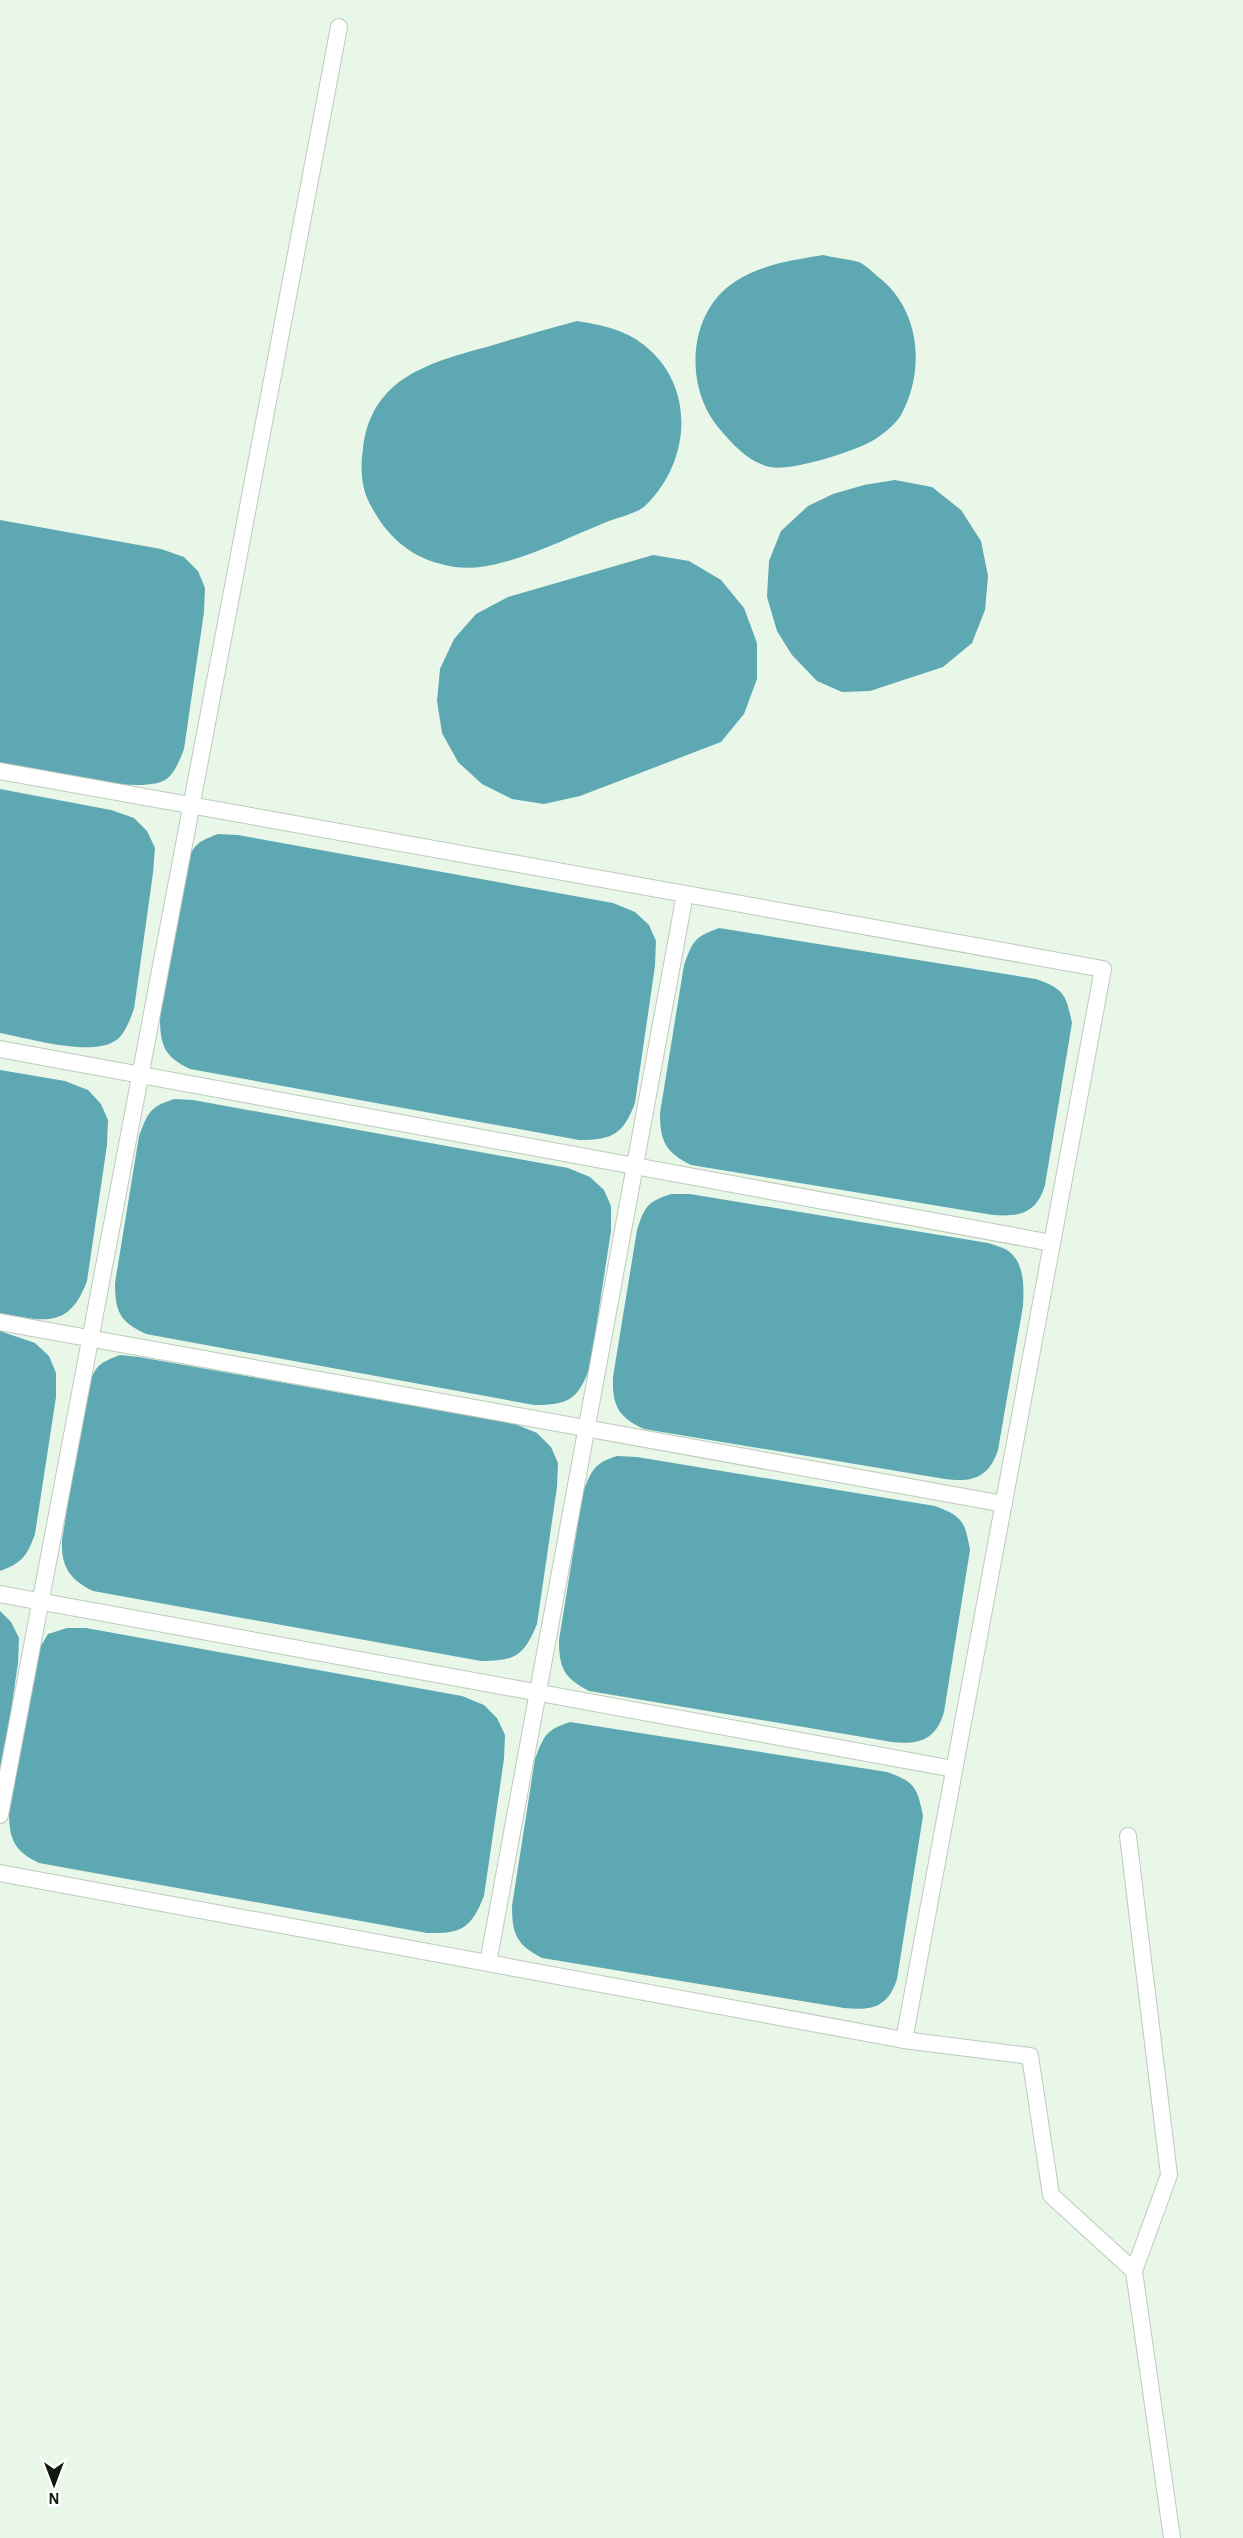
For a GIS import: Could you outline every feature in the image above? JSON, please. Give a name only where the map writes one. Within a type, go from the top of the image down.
[{"type":"lane","points":[[0,1815],[339,27]]},
{"type":"lane","points":[[0,771],[1103,969],[904,2040]]},
{"type":"lane","points":[[488,1963],[685,894]]},
{"type":"lane","points":[[0,1049],[1052,1243]]},
{"type":"lane","points":[[0,1322],[1004,1504]]},
{"type":"lane","points":[[0,1594],[954,1769]]},
{"type":"lane","points":[[1128,1836],[1169,2175],[1134,2271],[1172,2538]]},
{"type":"lane","points":[[0,1872],[904,2040],[1030,2056],[1050,2195],[1134,2271]]},
{"type":"water","points":[[823,255],[859,262],[891,289],[910,322],[916,359],[914,378],[909,397],[899,419],[874,440],[820,460],[791,467],[770,467],[754,461],[740,451],[707,411],[696,372],[698,337],[711,305],[736,281],[756,270]]},
{"type":"water","points":[[577,321],[612,328],[644,345],[661,362],[673,381],[679,402],[681,424],[679,446],[672,467],[661,487],[643,508],[634,513],[530,554],[498,564],[473,568],[455,567],[428,560],[405,547],[395,539],[378,518],[363,486],[363,449],[368,425],[378,405],[391,389],[407,376],[426,367],[468,352]]},
{"type":"water","points":[[895,480],[932,487],[961,510],[981,541],[988,576],[985,610],[972,643],[943,667],[870,691],[842,692],[817,681],[792,655],[777,631],[767,597],[769,561],[781,531],[808,506],[833,494],[864,485]]},
{"type":"water","points":[[0,520],[161,549],[184,557],[198,571],[205,588],[204,612],[184,749],[179,762],[165,780],[152,784],[110,783],[0,763]]},
{"type":"water","points":[[653,555],[689,561],[721,580],[744,608],[757,643],[757,679],[744,714],[721,742],[580,796],[544,804],[512,799],[482,784],[458,762],[442,733],[437,701],[440,669],[454,639],[476,614],[508,597]]},
{"type":"water","points":[[0,789],[111,810],[134,818],[147,831],[155,848],[134,1009],[124,1031],[115,1041],[104,1045],[75,1047],[0,1033]]},
{"type":"water","points":[[218,834],[238,835],[613,903],[635,912],[649,925],[656,941],[655,966],[635,1103],[621,1129],[608,1137],[579,1140],[190,1069],[175,1060],[163,1043],[160,1018],[184,871],[195,846]]},
{"type":"water","points":[[719,928],[1036,979],[1058,990],[1068,1005],[1072,1023],[1045,1185],[1037,1202],[1019,1214],[993,1215],[691,1165],[675,1155],[663,1138],[660,1113],[684,965],[699,937]]},
{"type":"water","points":[[0,1070],[65,1081],[88,1090],[101,1104],[108,1120],[107,1145],[87,1281],[72,1308],[63,1315],[53,1318],[29,1318],[0,1313]]},
{"type":"water","points":[[174,1099],[193,1100],[568,1168],[590,1177],[604,1190],[611,1206],[611,1231],[590,1367],[576,1394],[563,1402],[534,1405],[146,1334],[130,1325],[118,1309],[115,1283],[139,1136],[151,1112]]},
{"type":"water","points":[[671,1194],[690,1194],[988,1243],[1007,1250],[1013,1255],[1022,1275],[1023,1306],[998,1450],[985,1472],[972,1479],[945,1479],[644,1429],[628,1420],[618,1409],[613,1377],[637,1230],[648,1206]]},
{"type":"water","points":[[0,1331],[35,1343],[49,1356],[56,1373],[56,1397],[35,1534],[23,1558],[0,1571]]},
{"type":"water","points":[[120,1355],[515,1424],[537,1433],[551,1447],[558,1463],[557,1487],[537,1624],[523,1650],[510,1658],[481,1661],[93,1591],[78,1582],[65,1564],[62,1540],[86,1393],[97,1368],[105,1361]]},
{"type":"water","points":[[617,1456],[637,1457],[935,1506],[957,1517],[964,1526],[970,1550],[944,1712],[941,1721],[931,1735],[910,1743],[892,1742],[589,1691],[569,1677],[560,1658],[559,1640],[583,1492],[595,1468],[603,1461]]},
{"type":"water","points":[[0,1611],[11,1622],[19,1638],[18,1663],[0,1785]]},
{"type":"water","points":[[67,1628],[86,1628],[462,1696],[484,1705],[497,1718],[505,1735],[504,1759],[484,1896],[475,1915],[464,1927],[457,1930],[427,1933],[39,1863],[24,1854],[12,1837],[9,1812],[39,1649],[48,1634]]},
{"type":"water","points":[[570,1722],[887,1772],[909,1783],[919,1798],[923,1816],[897,1979],[889,1996],[871,2008],[844,2008],[542,1958],[527,1948],[515,1932],[512,1906],[535,1759],[547,1735]]}]
